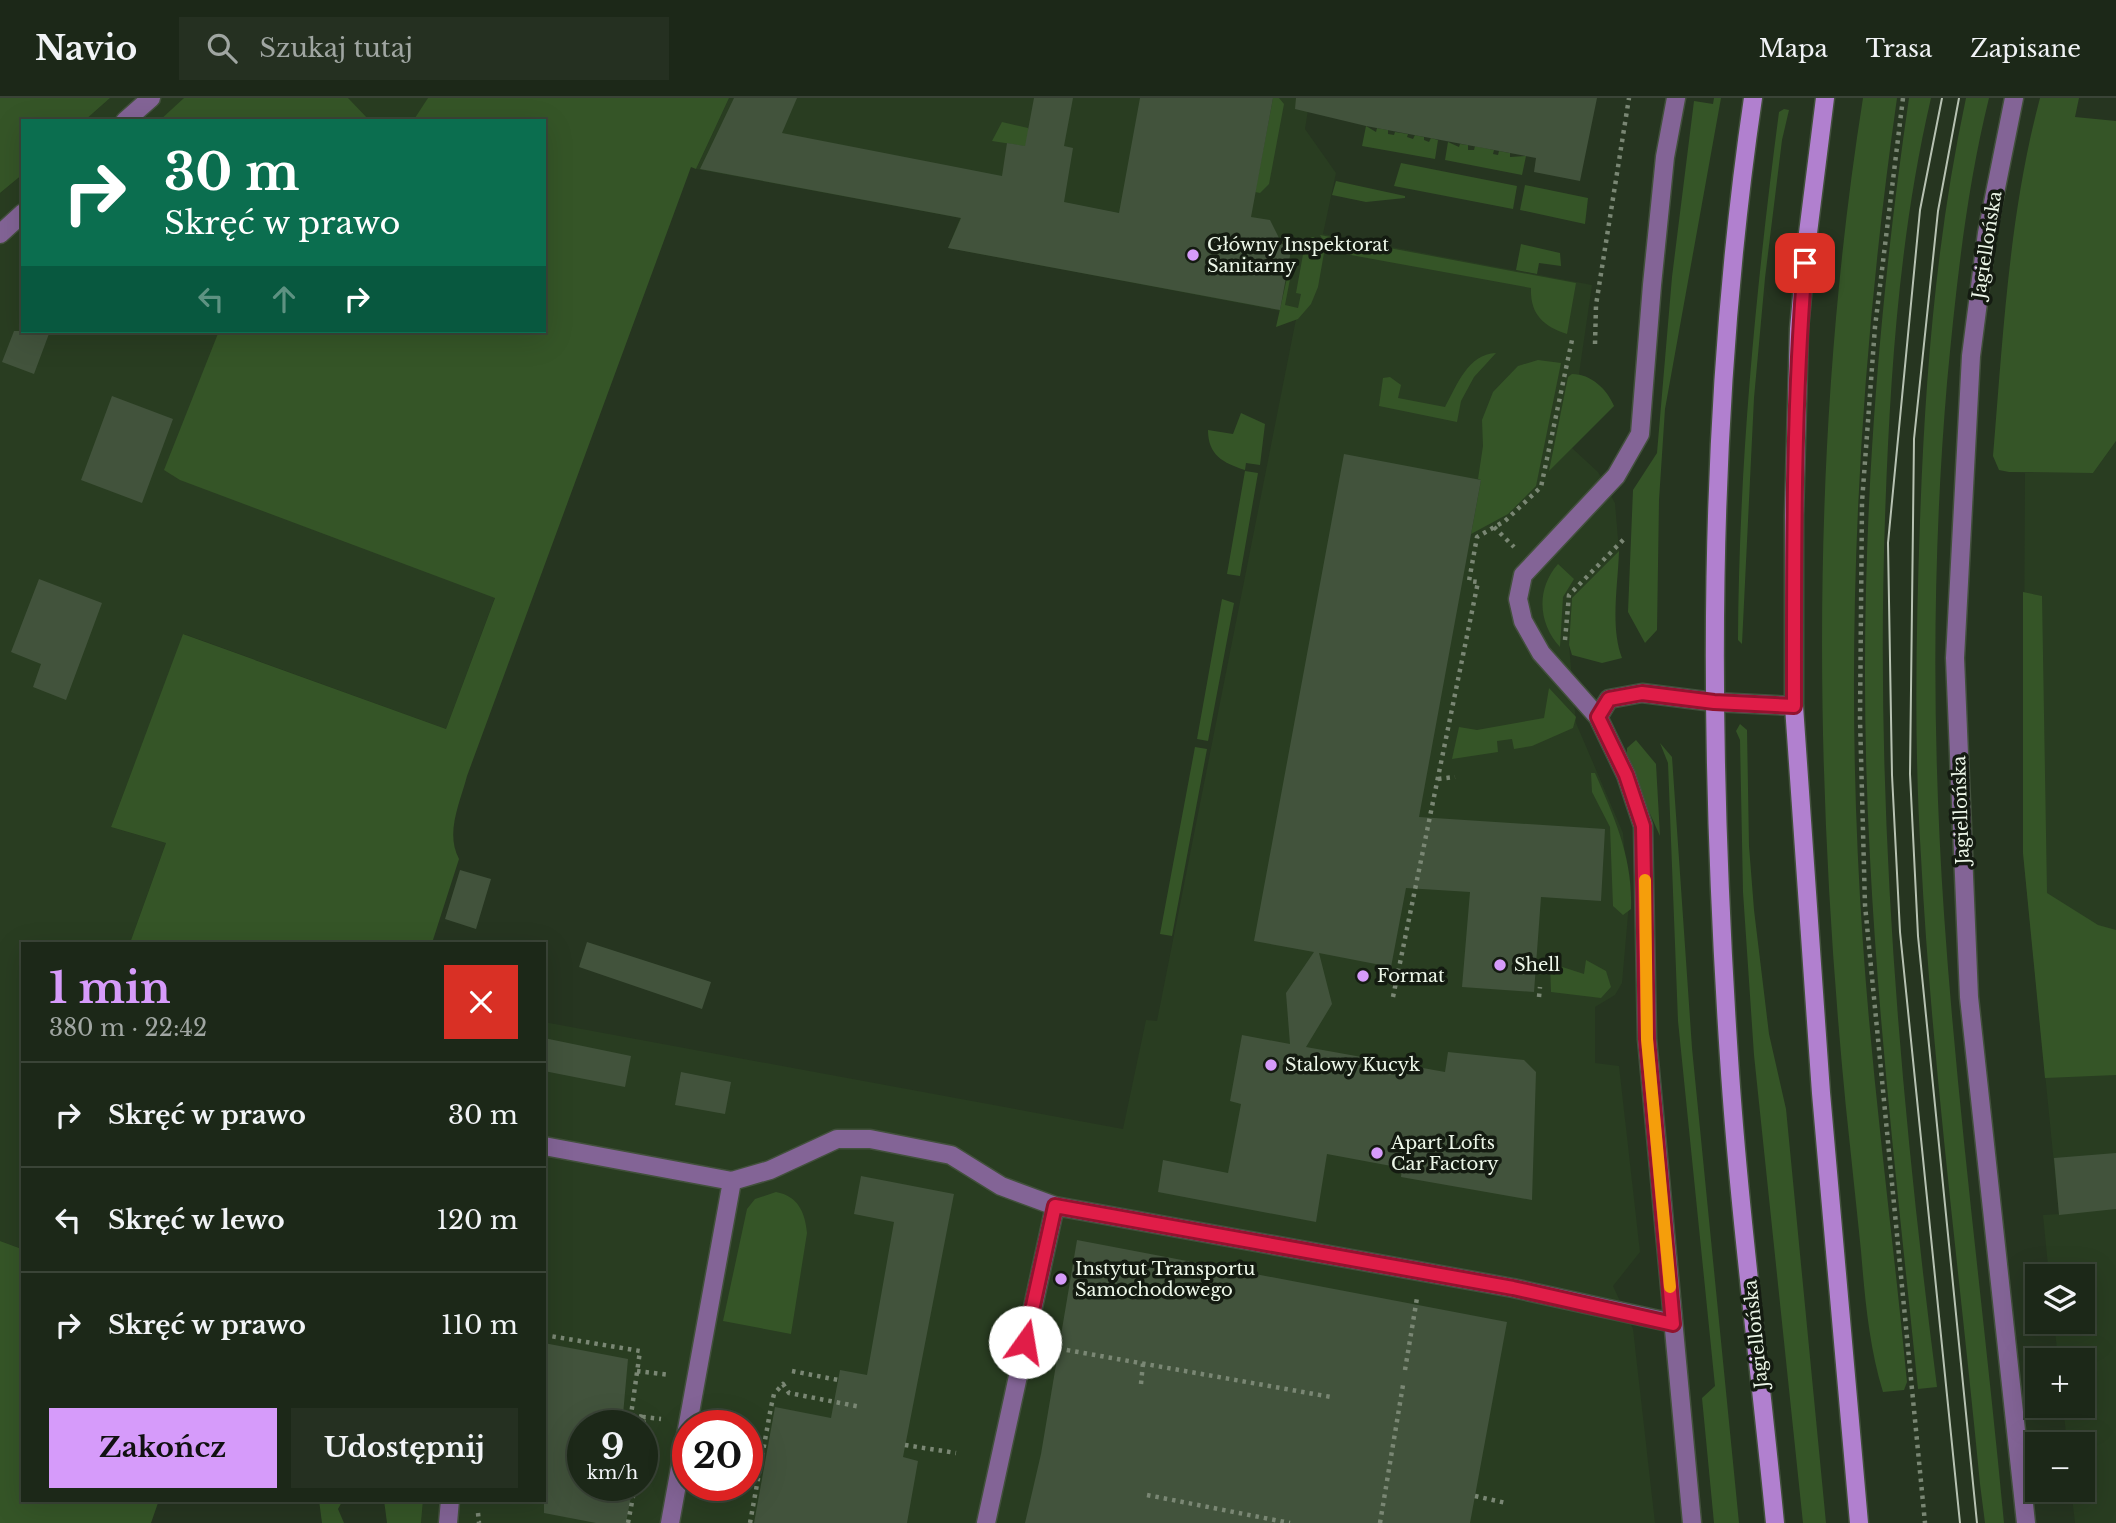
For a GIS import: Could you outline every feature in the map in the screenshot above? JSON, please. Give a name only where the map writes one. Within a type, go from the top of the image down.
[{"type":"main road","name":"Jagiellońska","points":[[1753,98],[1735,223],[1722,374],[1714,702],[1729,1060],[1775,1523]]},
{"type":"main road","points":[[1825,98],[1799,329],[1794,516],[1794,706],[1821,1093],[1859,1523]]},
{"type":"street","points":[[127,119],[151,98]]},
{"type":"street","points":[[1676,98],[1665,157],[1640,434],[1616,476],[1523,575],[1518,599],[1523,621],[1541,653],[1598,717],[1626,775],[1643,826],[1647,1039],[1692,1523]]},
{"type":"street","name":"Jagiellońska","points":[[2014,98],[1987,233],[1971,356],[1955,658],[1969,997],[2026,1523]]},
{"type":"street","points":[[0,234],[21,215]]},
{"type":"street","points":[[1598,717],[1609,699],[1642,693],[1714,702],[1794,706]]},
{"type":"street","points":[[546,1146],[732,1181],[770,1170],[837,1139],[870,1139],[951,1154],[1002,1186],[1055,1206],[1421,1272],[1673,1324]]},
{"type":"street","points":[[670,1523],[732,1181]]},
{"type":"street","points":[[986,1523],[1055,1206]]},
{"type":"street","points":[[448,1523],[450,1502]]},
{"type":"path","points":[[1595,344],[1596,304],[1629,98]]},
{"type":"path","points":[[1903,98],[1875,327],[1862,502],[1860,719],[1866,905],[1925,1523]]},
{"type":"path","points":[[1393,997],[1478,582],[1469,581],[1477,537],[1505,521],[1541,487],[1572,340]]},
{"type":"path","points":[[1562,677],[1569,595],[1625,538]]},
{"type":"path","points":[[1438,779],[1455,777]]},
{"type":"path","points":[[1539,997],[1540,987]]},
{"type":"path","points":[[1405,1370],[1421,1272]]},
{"type":"path","points":[[546,1335],[640,1351],[632,1410]]},
{"type":"path","points":[[1025,1342],[1331,1397]]},
{"type":"path","points":[[1140,1384],[1143,1363]]},
{"type":"path","points":[[637,1371],[670,1376]]},
{"type":"path","points":[[792,1371],[838,1380]]},
{"type":"path","points":[[750,1523],[771,1407],[777,1390],[783,1384],[789,1393],[861,1407]]},
{"type":"path","points":[[1380,1523],[1403,1385]]},
{"type":"path","points":[[658,1420],[662,1420]]},
{"type":"path","points":[[905,1445],[956,1453]]},
{"type":"path","points":[[1147,1495],[1290,1523]]},
{"type":"path","points":[[1475,1496],[1506,1503]]},
{"type":"path","points":[[628,1523],[632,1501]]},
{"type":"shaded area","points":[[0,98],[110,98],[86,119],[21,119],[21,176],[0,193]]},
{"type":"shaded area","points":[[110,98],[681,98],[446,729],[184,634],[111,827],[166,843],[130,942],[21,942],[19,1248],[0,1241],[0,193],[21,176],[21,333],[546,333],[546,119],[86,119]]},
{"type":"shaded area","points":[[184,98],[348,98],[368,119],[161,119]]},
{"type":"shaded area","points":[[428,98],[729,98],[696,169],[691,167],[467,776],[454,828],[453,839],[459,859],[432,942],[130,942],[166,843],[111,827],[183,634],[446,729],[495,598],[180,480],[164,470],[218,333],[546,333],[546,119],[414,119]]},
{"type":"shaded area","points":[[729,98],[1310,98],[1305,129],[1336,173],[1323,234],[1592,285],[1579,374],[1603,388],[1614,406],[1572,448],[1598,472],[1615,503],[1619,551],[1572,598],[1569,645],[1576,723],[1623,833],[1629,904],[1622,983],[1615,995],[1595,1007],[1595,1063],[1619,1066],[1640,1252],[1613,1286],[1633,1329],[1655,1523],[421,1523],[423,1502],[546,1502],[546,1022],[1123,1129],[1146,1020],[1157,1021],[1297,314],[948,248],[960,218],[696,169]]},
{"type":"shaded area","points":[[1273,98],[1279,98],[1284,104],[1269,184],[1260,193],[1255,192]]},
{"type":"shaded area","points":[[1714,98],[1721,98],[1665,409],[1659,500],[1657,630],[1645,643],[1628,612],[1633,490],[1657,453],[1672,277],[1694,101],[1713,104]]},
{"type":"shaded area","points":[[1863,98],[1897,98],[1883,203],[1863,415],[1854,626],[1857,838],[1863,944],[1907,1382],[1904,1390],[1883,1392],[1868,1322],[1846,1108],[1827,855],[1823,729],[1822,602],[1833,350]]},
{"type":"shaded area","points":[[1909,98],[1931,98],[1911,202],[1893,359],[1883,627],[1887,845],[1893,954],[1912,1171],[1937,1387],[1918,1389],[1879,991],[1870,858],[1865,667],[1870,477],[1877,382],[1885,287]]},
{"type":"shaded area","points":[[1966,98],[1989,98],[1968,204],[1947,383],[1936,582],[1937,781],[1944,914],[1957,1067],[2004,1523],[1985,1523],[1980,1484],[1932,1014],[1917,773],[1919,563],[1929,361],[1947,203]]},
{"type":"shaded area","points":[[2040,98],[2079,98],[2075,117],[2116,121],[2116,441],[2093,473],[2009,472],[1999,470],[1993,456],[2014,231],[2029,142]]},
{"type":"shaded area","points":[[1789,110],[1782,140],[1765,278],[1754,398],[1742,644],[1738,640],[1739,573],[1750,375],[1779,112]]},
{"type":"shaded area","points":[[1002,122],[1028,128],[1030,147],[992,141]]},
{"type":"shaded area","points":[[1366,126],[1376,132],[1377,128],[1388,130],[1388,134],[1408,134],[1407,137],[1413,139],[1415,135],[1424,137],[1424,140],[1429,142],[1431,138],[1438,140],[1435,159],[1362,146]]},
{"type":"shaded area","points":[[1448,142],[1459,147],[1460,144],[1468,145],[1468,150],[1474,150],[1475,146],[1494,150],[1493,154],[1498,155],[1499,151],[1510,153],[1510,157],[1526,156],[1522,175],[1445,160]]},
{"type":"shaded area","points":[[1401,163],[1517,186],[1513,209],[1394,186]]},
{"type":"shaded area","points":[[1336,181],[1405,198],[1366,202],[1332,195]]},
{"type":"shaded area","points":[[1525,185],[1588,198],[1585,224],[1520,210]]},
{"type":"shaded area","points":[[1320,235],[1576,283],[1567,334],[1551,327],[1540,318],[1533,305],[1531,288],[1329,251]]},
{"type":"shaded area","points":[[1314,237],[1324,253],[1318,287],[1311,304],[1298,319],[1276,327],[1287,278],[1290,279],[1285,305],[1298,308],[1301,294],[1296,293],[1306,238]]},
{"type":"shaded area","points":[[1521,244],[1560,253],[1561,266],[1539,263],[1537,274],[1516,270]]},
{"type":"shaded area","points":[[1496,353],[1474,377],[1461,401],[1457,422],[1379,406],[1383,378],[1390,377],[1401,385],[1398,398],[1445,407],[1464,372],[1478,359]]},
{"type":"shaded area","points":[[1538,360],[1561,363],[1536,486],[1508,514],[1471,534],[1481,480],[1478,479],[1483,446],[1482,420],[1493,392],[1518,366]]},
{"type":"shaded area","points":[[1572,374],[1586,377],[1598,384],[1614,406],[1549,471],[1568,377]]},
{"type":"shaded area","points":[[1241,413],[1265,424],[1260,465],[1246,463],[1245,470],[1218,457],[1211,446],[1208,430],[1233,434]]},
{"type":"shaded area","points":[[2116,441],[2116,1523],[2075,1523],[2073,1502],[2095,1502],[2095,1432],[2066,1432],[2064,1418],[2095,1418],[2095,1348],[2057,1348],[2055,1334],[2095,1334],[2095,1264],[2048,1264],[2043,1215],[2059,1214],[2023,853],[2025,473],[2093,473]]},
{"type":"shaded area","points":[[1245,471],[1258,473],[1240,576],[1227,574]]},
{"type":"shaded area","points":[[1619,551],[1616,633],[1622,658],[1602,663],[1572,655],[1569,645],[1572,598]]},
{"type":"shaded area","points":[[1558,564],[1574,579],[1563,597],[1560,647],[1547,627],[1542,606],[1546,584]]},
{"type":"shaded area","points":[[2023,592],[2042,596],[2047,893],[2098,925],[2116,930],[2116,1075],[2045,1078],[2023,853]]},
{"type":"shaded area","points":[[1222,599],[1234,603],[1208,741],[1197,739]]},
{"type":"shaded area","points":[[1549,688],[1576,717],[1573,728],[1532,746],[1514,749],[1512,739],[1497,741],[1498,752],[1452,759],[1459,727],[1477,730],[1544,718]]},
{"type":"shaded area","points":[[1740,724],[1747,730],[1749,846],[1754,910],[1769,1034],[1786,1109],[1826,1523],[1803,1523],[1754,1055],[1743,892],[1740,740],[1736,731]]},
{"type":"shaded area","points":[[1636,740],[1656,764],[1660,836],[1627,763],[1627,748]]},
{"type":"shaded area","points":[[1660,743],[1672,757],[1692,1048],[1739,1523],[1714,1523],[1702,1398],[1715,1386],[1678,1021],[1668,763]]},
{"type":"shaded area","points":[[1195,747],[1207,749],[1172,936],[1160,934]]},
{"type":"shaded area","points":[[1591,773],[1595,773],[1609,806],[1626,856],[1631,909],[1623,915],[1613,906],[1610,827],[1592,792]]},
{"type":"shaded area","points":[[1586,960],[1606,971],[1611,987],[1601,998],[1551,992],[1550,963],[1584,974]]},
{"type":"shaded area","points":[[776,1192],[790,1197],[799,1206],[807,1233],[791,1334],[723,1321],[747,1209],[755,1199]]},
{"type":"shaded area","points":[[0,1241],[19,1248],[21,1244],[21,1502],[158,1502],[151,1523],[0,1523]]},
{"type":"shaded area","points":[[319,1502],[342,1502],[338,1509],[344,1523],[322,1523]]},
{"type":"shaded area","points":[[384,1502],[423,1502],[421,1523],[387,1523]]},
{"type":"building","points":[[734,98],[797,98],[782,133],[1002,176],[1007,143],[1025,146],[1034,98],[1073,98],[1064,146],[1073,148],[1064,202],[1119,213],[1140,98],[1273,98],[1251,217],[1270,220],[1282,244],[1292,245],[1280,310],[948,248],[961,218],[700,169]]},
{"type":"building","points":[[1296,98],[1597,98],[1580,181],[1534,172],[1536,158],[1366,126],[1295,109]]},
{"type":"building","points":[[14,331],[49,333],[34,374],[2,362]]},
{"type":"building","points":[[112,396],[173,419],[142,503],[81,480]]},
{"type":"building","points":[[1344,454],[1481,480],[1419,817],[1605,829],[1601,901],[1541,897],[1534,992],[1462,987],[1470,892],[1406,888],[1391,967],[1319,953],[1332,1004],[1306,1047],[1445,1072],[1448,1052],[1524,1060],[1536,1072],[1532,1200],[1401,1177],[1402,1168],[1327,1154],[1316,1222],[1158,1192],[1163,1160],[1228,1173],[1241,1104],[1230,1101],[1242,1035],[1290,1044],[1286,993],[1314,952],[1254,941]]},
{"type":"building","points":[[39,579],[102,603],[66,700],[33,687],[41,664],[11,652]]},
{"type":"building","points":[[460,870],[491,879],[476,929],[445,919]]},
{"type":"building","points":[[587,942],[711,982],[702,1009],[579,967]]},
{"type":"building","points":[[546,1038],[631,1056],[625,1087],[546,1071]]},
{"type":"building","points":[[681,1072],[731,1082],[725,1114],[675,1105]]},
{"type":"building","points":[[2116,1153],[2116,1209],[2059,1215],[2054,1158]]},
{"type":"building","points":[[861,1176],[954,1194],[903,1457],[918,1461],[907,1523],[754,1523],[758,1501],[763,1501],[763,1473],[775,1407],[831,1418],[840,1370],[867,1375],[894,1222],[854,1214]]},
{"type":"building","points":[[1077,1240],[1507,1322],[1470,1523],[1025,1523],[1041,1454]]},
{"type":"building","points":[[546,1343],[628,1359],[623,1410],[567,1410],[567,1501],[630,1501],[626,1523],[596,1523],[544,1513]]},
{"type":"tram line","points":[[1942,98],[1920,210],[1888,543],[1892,775],[1900,932],[1960,1523]]},
{"type":"tram line","points":[[1959,98],[1938,211],[1914,439],[1910,774],[1918,936],[1977,1523]]},
{"type":"slow traffic","points":[[1645,880],[1647,1039],[1670,1287]]},
{"type":"place","name":"Główny Inspektorat Sanitarny","points":[[1193,255]]},
{"type":"place","name":"Shell","points":[[1500,965]]},
{"type":"place","name":"Format","points":[[1363,976]]},
{"type":"place","name":"Stalowy Kucyk","points":[[1271,1065]]},
{"type":"place","name":"Apart Lofts Car Factory","points":[[1377,1153]]},
{"type":"place","name":"Instytut Transportu Samochodowego","points":[[1061,1279]]},
{"type":"route","points":[[1025,1342],[1055,1206],[1513,1288],[1673,1324],[1647,1039],[1643,826],[1626,775],[1598,717],[1609,699],[1642,693],[1714,702],[1794,706],[1794,516],[1799,329],[1805,263]]}]
